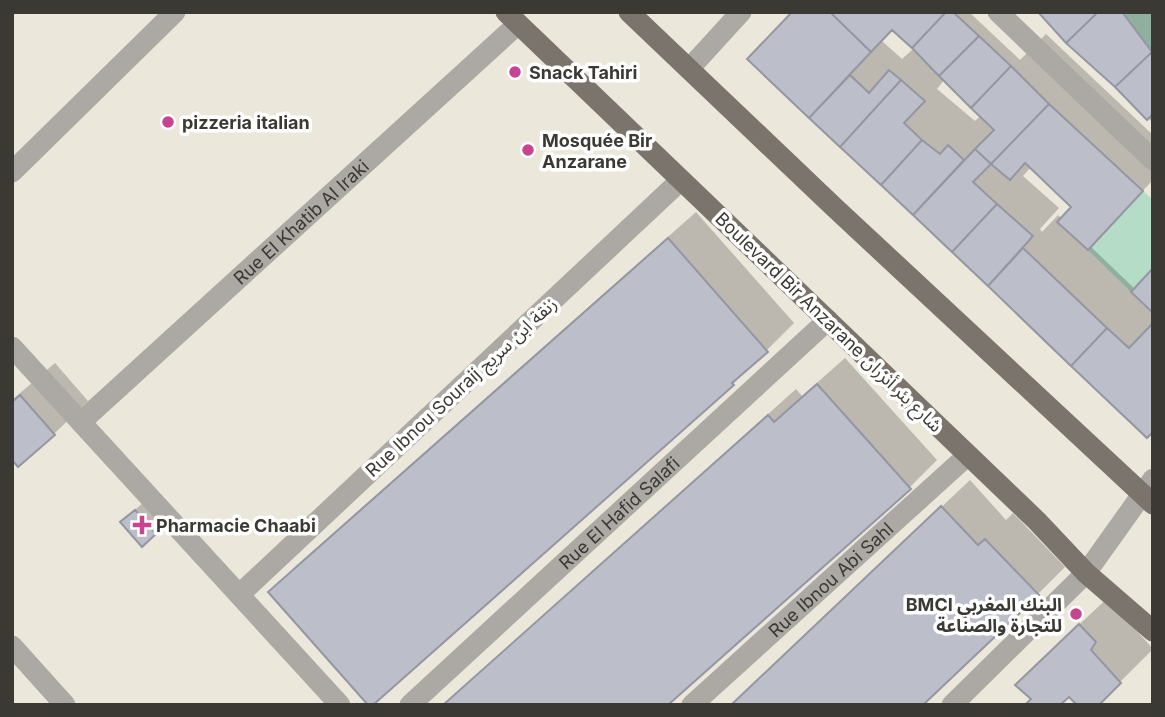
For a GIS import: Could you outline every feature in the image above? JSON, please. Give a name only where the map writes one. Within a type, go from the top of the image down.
[{"type":"main road","points":[[629,12],[835,208],[1149,492]]},
{"type":"main road","name":"Boulevard Bir Anzarane شارع بئر أنزران","points":[[512,18],[1037,521],[1086,573],[1153,631]]},
{"type":"street","points":[[689,69],[741,12]]},
{"type":"street","points":[[998,12],[1153,160]]},
{"type":"street","points":[[12,172],[161,16]]},
{"type":"street","name":"Rue El Khatib Al Iraki","points":[[82,421],[512,18]]},
{"type":"street","name":"Rue Ibnou Souraij زنقة ابن سريج","points":[[240,594],[681,180]]},
{"type":"street","name":"Rue El Hafid Salafi","points":[[410,705],[828,320]]},
{"type":"street","points":[[12,347],[340,705]]},
{"type":"street","name":"Rue Ibnou Abi Sahl","points":[[692,705],[968,455]]},
{"type":"street","points":[[952,705],[1086,573],[1149,492]]},
{"type":"street","points":[[12,646],[65,705]]},
{"type":"green space","points":[[1122,12],[1153,12],[1152,52]]},
{"type":"green space","points":[[1143,191],[1153,200],[1153,268],[1131,292],[1088,250]]},
{"type":"building","points":[[792,12],[830,12],[871,52],[809,118],[747,59]]},
{"type":"building","points":[[830,12],[946,12],[912,48],[892,30],[871,52]]},
{"type":"building","points":[[946,12],[953,12],[979,36],[939,76],[912,48]]},
{"type":"building","points":[[1038,12],[1098,12],[1066,43]]},
{"type":"building","points":[[1098,12],[1122,12],[1152,52],[1115,87],[1066,43]]},
{"type":"building","points":[[979,36],[1011,66],[971,108],[939,76]]},
{"type":"building","points":[[1152,52],[1153,114],[1147,120],[1115,87]]},
{"type":"building","points":[[1011,66],[1049,104],[991,164],[975,149],[994,130],[971,108]]},
{"type":"building","points":[[889,70],[901,80],[840,147],[809,118],[850,75],[869,93]]},
{"type":"building","points":[[901,80],[925,101],[904,123],[922,140],[881,185],[840,147]]},
{"type":"building","points":[[1049,104],[1143,191],[1088,250],[1057,222],[1071,207],[1025,163],[1010,180],[991,164]]},
{"type":"building","points":[[922,140],[940,154],[948,145],[964,160],[913,215],[881,185]]},
{"type":"building","points":[[975,149],[991,164],[973,182],[997,204],[952,252],[913,215]]},
{"type":"building","points":[[997,204],[1033,236],[988,286],[952,252]]},
{"type":"building","points":[[668,238],[768,352],[373,705],[368,705],[268,592]]},
{"type":"building","points":[[1023,248],[1107,328],[1071,366],[988,286]]},
{"type":"building","points":[[1153,268],[1153,313],[1131,292]]},
{"type":"building","points":[[1153,323],[1153,432],[1147,438],[1071,366],[1107,328],[1129,348]]},
{"type":"building","points":[[817,384],[911,489],[668,705],[443,705],[768,415],[774,422]]},
{"type":"building","points":[[20,395],[55,435],[18,467],[12,460],[12,402]]},
{"type":"building","points":[[941,506],[978,545],[985,539],[1039,595],[923,705],[731,705]]},
{"type":"building","points":[[135,510],[156,534],[142,547],[120,522]]},
{"type":"building","points":[[1079,624],[1096,642],[1091,650],[1121,683],[1099,705],[1077,705],[1069,697],[1060,705],[1025,705],[1031,699],[1015,685]]},
{"type":"place","name":"Snack Tahiri","points":[[515,72]]},
{"type":"place","name":"pizzeria italian","points":[[168,122]]},
{"type":"place","name":"Mosquée Bir Anzarane","points":[[528,150]]},
{"type":"place","name":"Pharmacie Chaabi","points":[[142,525]]},
{"type":"place","name":"BMCI البنك المغربي للتجارة والصناعة","points":[[1076,614]]}]
